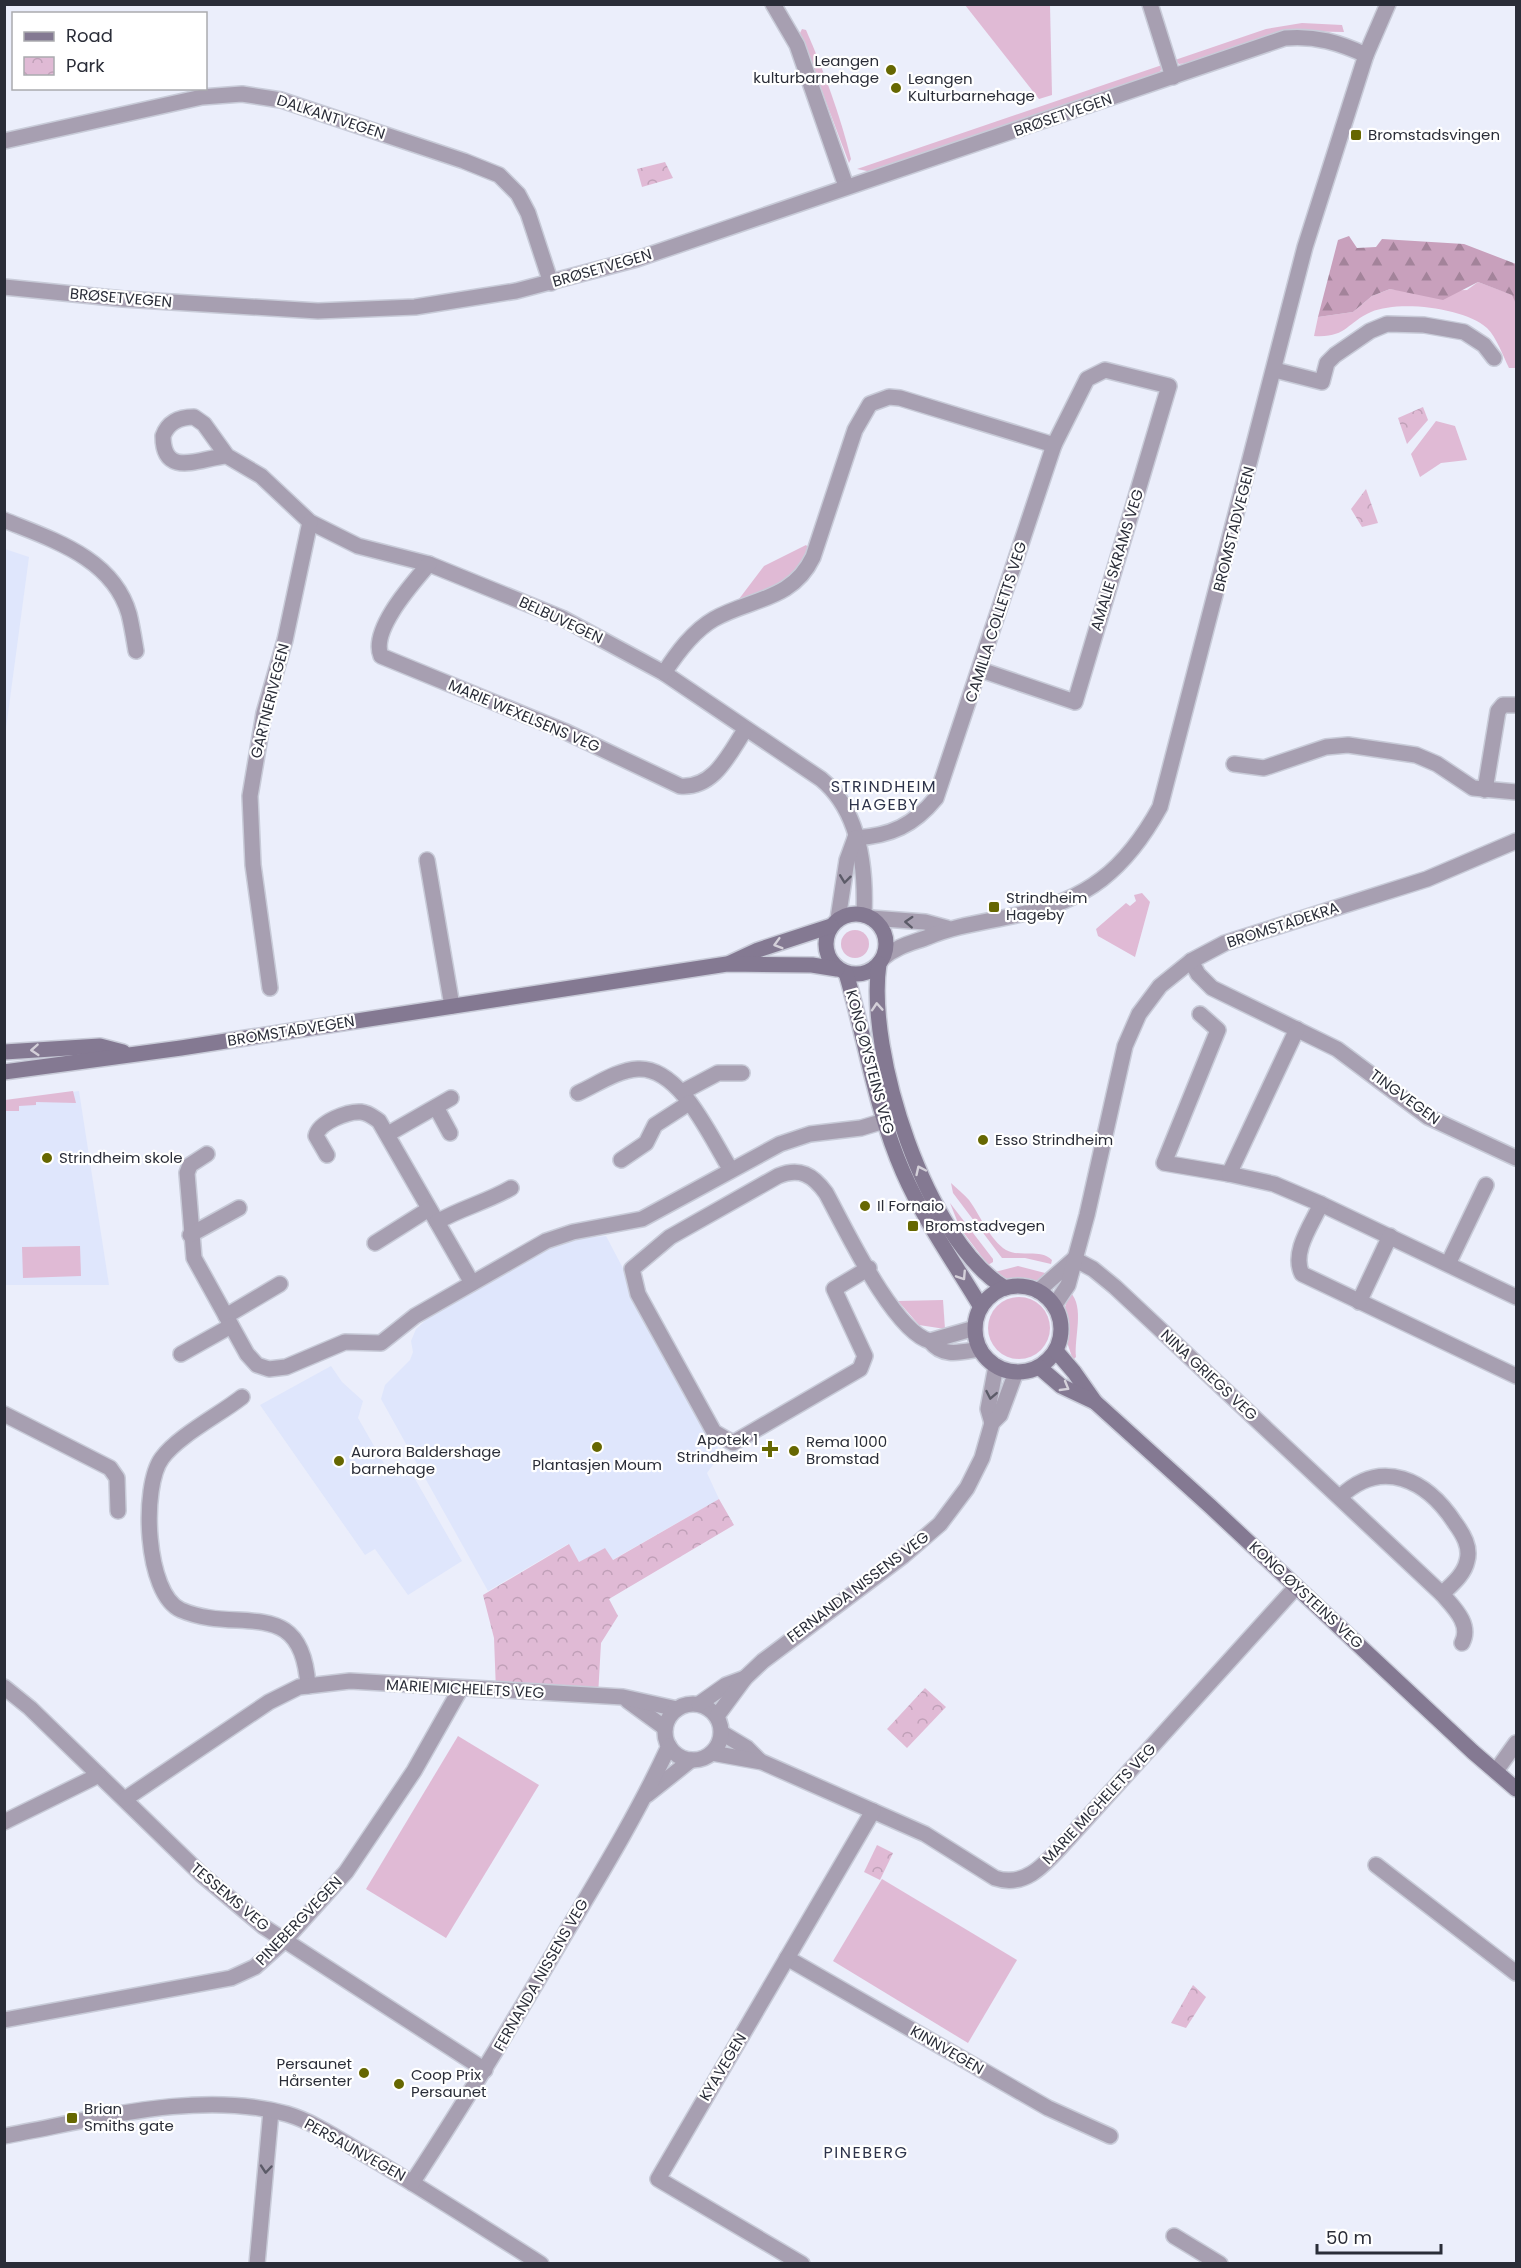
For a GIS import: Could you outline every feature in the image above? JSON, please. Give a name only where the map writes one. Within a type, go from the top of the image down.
[{"type":"main road","points":[[846,915],[867,916],[882,929],[885,936],[881,961],[864,974],[842,971],[826,954],[825,944],[834,923],[846,915]]},
{"type":"main road","name":"BROMSTADVEGEN","points":[[727,964],[758,950],[834,923]]},
{"type":"main road","name":"KONG ØYSTEINS VEG","points":[[881,961],[876,998],[882,1050],[908,1143],[936,1202],[954,1232],[985,1272],[1005,1288]]},
{"type":"main road","name":"BROMSTADVEGEN","points":[[4,1071],[727,964],[812,965],[842,971]]},
{"type":"main road","name":"KONG ØYSTEINS VEG","points":[[842,971],[884,1121],[916,1200],[981,1307]]},
{"type":"main road","name":"BROMSTADVEGEN","points":[[4,1052],[100,1046],[130,1054]]},
{"type":"main road","points":[[1016,1286],[1038,1291],[1054,1306],[1061,1326],[1056,1351],[1039,1367],[1016,1372],[996,1366],[980,1349],[975,1328],[981,1307],[987,1299],[1005,1288],[1016,1286]]},
{"type":"main road","name":"KONG ØYSTEINS VEG","points":[[1056,1351],[1095,1402],[1516,1789]]},
{"type":"main road","name":"KONG ØYSTEINS VEG","points":[[1039,1367],[1061,1386],[1095,1402]]},
{"type":"street","points":[[773,4],[797,45],[846,186]]},
{"type":"street","points":[[1150,4],[1173,77]]},
{"type":"street","name":"BROMSTADVEGEN","points":[[881,961],[901,946],[947,928],[1018,915],[1064,903],[1097,884],[1143,838],[1160,807],[1172,770],[1305,247],[1366,55],[1388,4]]},
{"type":"street","name":"BRØSETVEGEN","points":[[4,287],[123,299],[318,311],[415,307],[509,292],[551,283],[643,257],[1285,38],[1317,38],[1345,45],[1366,55]]},
{"type":"street","name":"DALKANTVEGEN","points":[[4,141],[202,97],[242,94],[281,100],[464,161],[499,175],[518,194],[528,213],[551,283]]},
{"type":"street","points":[[1275,370],[1322,382],[1328,363],[1335,356],[1379,326],[1401,323],[1464,332],[1484,345],[1494,358]]},
{"type":"street","name":"CAMILLA COLLETTS VEG","points":[[855,838],[875,837],[906,827],[923,814],[936,798],[981,670],[1054,445],[1087,380],[1105,370]]},
{"type":"street","name":"AMALIE SKRAMS VEG","points":[[981,670],[1075,702],[1169,386],[1105,370]]},
{"type":"street","points":[[664,674],[694,633],[716,618],[778,594],[802,576],[813,557],[855,430],[870,404],[889,397],[900,398],[1054,445]]},
{"type":"street","name":"BELBUVEGEN","points":[[227,456],[261,476],[310,522],[358,546],[429,564],[562,618],[664,674],[831,787],[848,809],[862,858],[867,916]]},
{"type":"street","points":[[4,520],[87,558],[104,573],[119,592],[129,613],[136,651]]},
{"type":"street","name":"GARTNERIVEGEN","points":[[270,988],[253,865],[250,796],[264,713],[285,640],[310,522]]},
{"type":"street","name":"MARIE WEXELSENS VEG","points":[[429,564],[391,613],[383,630],[379,650],[381,656],[564,730],[680,786],[699,785],[707,780],[720,766],[745,730]]},
{"type":"street","points":[[1485,790],[1498,711],[1503,705],[1516,705]]},
{"type":"street","points":[[1234,764],[1264,768],[1326,747],[1348,746],[1416,755],[1437,764],[1461,782],[1485,790],[1516,792]]},
{"type":"street","name":"BELBUVEGEN","points":[[834,923],[855,838]]},
{"type":"street","name":"BROMSTADEKRA","points":[[1054,1306],[1068,1285],[1087,1215],[1120,1067],[1131,1030],[1139,1014],[1160,986],[1191,961],[1225,943],[1427,879],[1516,841]]},
{"type":"street","points":[[427,860],[452,1006]]},
{"type":"street","name":"BROMSTADVEGEN","points":[[867,916],[925,922],[947,928]]},
{"type":"street","name":"TINGVEGEN","points":[[1191,961],[1198,974],[1212,988],[1352,1058],[1428,1117],[1516,1158]]},
{"type":"street","points":[[1200,1014],[1218,1030],[1164,1162],[1274,1184],[1390,1236],[1516,1297]]},
{"type":"street","points":[[1229,1174],[1297,1029]]},
{"type":"street","points":[[578,1093],[617,1075],[639,1069],[660,1075],[686,1097],[731,1170]]},
{"type":"street","name":"BROMSTADVEGEN","points":[[4,1078],[22,1070]]},
{"type":"street","points":[[621,1160],[646,1143],[655,1125],[686,1097],[718,1073],[742,1073]]},
{"type":"street","points":[[388,1134],[451,1098]]},
{"type":"street","points":[[436,1107],[450,1133]]},
{"type":"street","points":[[327,1155],[316,1133],[344,1114],[354,1112],[371,1115],[388,1134],[472,1283]]},
{"type":"street","points":[[207,1154],[188,1169],[190,1235],[194,1258],[252,1362],[262,1368],[276,1369],[345,1342],[381,1343],[415,1316],[558,1236],[642,1219],[764,1151],[795,1138],[861,1128],[884,1121]]},
{"type":"street","points":[[869,1268],[834,1289],[866,1356],[860,1369],[733,1443],[714,1432],[638,1294],[632,1269],[670,1237],[778,1176],[794,1171],[817,1180],[904,1325],[921,1339],[930,1341],[975,1328]]},
{"type":"street","points":[[1448,1264],[1486,1185]]},
{"type":"street","points":[[375,1243],[433,1216],[486,1202],[511,1188]]},
{"type":"street","points":[[1321,1204],[1299,1252],[1300,1269],[1305,1276],[1516,1376]]},
{"type":"street","points":[[190,1235],[239,1208]]},
{"type":"street","points":[[1359,1302],[1390,1236]]},
{"type":"street","points":[[1038,1291],[1074,1258]]},
{"type":"street","name":"NINA GRIEGS VEG","points":[[1074,1258],[1093,1269],[1115,1287],[1442,1594],[1461,1617],[1465,1632],[1462,1643]]},
{"type":"street","points":[[181,1354],[280,1284]]},
{"type":"street","points":[[930,1341],[938,1351],[947,1353],[980,1349]]},
{"type":"street","name":"FERNANDA NISSENS VEG","points":[[992,1423],[988,1409],[996,1366]]},
{"type":"street","name":"FERNANDA NISSENS VEG","points":[[717,1716],[745,1678],[783,1643],[903,1556],[940,1524],[955,1506],[976,1472],[992,1423],[1000,1415],[1016,1372]]},
{"type":"street","points":[[242,1397],[219,1416],[183,1438],[161,1459],[152,1489],[153,1562],[163,1595],[180,1610],[219,1619],[257,1620],[279,1627],[292,1636],[300,1647],[306,1667],[308,1686]]},
{"type":"street","points":[[4,1414],[110,1468],[117,1478],[118,1510]]},
{"type":"street","points":[[1340,1497],[1359,1482],[1381,1477],[1406,1479],[1429,1492],[1454,1520],[1468,1550],[1465,1568],[1442,1594]]},
{"type":"street","name":"MARIE MICHELETS VEG","points":[[712,1753],[759,1760],[944,1844],[995,1878],[1008,1882],[1029,1876],[1069,1838],[1296,1587]]},
{"type":"street","name":"FERNANDA NISSENS VEG","points":[[699,1704],[726,1685],[745,1678]]},
{"type":"street","name":"MARIE MICHELETS VEG","points":[[125,1799],[269,1702],[308,1686],[350,1681],[623,1697],[677,1709]]},
{"type":"street","name":"TESSEMS VEG","points":[[4,1687],[125,1799],[202,1875],[264,1927],[485,2070]]},
{"type":"street","name":"PINEBERGVEGEN","points":[[4,2020],[231,1978],[255,1967],[285,1940],[346,1872],[414,1771],[461,1688]]},
{"type":"street","points":[[623,1697],[665,1728]]},
{"type":"street","points":[[699,1704],[717,1716],[722,1733],[717,1748],[712,1753],[691,1760],[675,1753],[669,1746],[665,1728],[671,1714],[677,1709],[699,1704]]},
{"type":"street","name":"MARIE MICHELETS VEG","points":[[722,1733],[747,1748],[759,1760]]},
{"type":"street","points":[[1496,1771],[1516,1743]]},
{"type":"street","name":"FERNANDA NISSENS VEG","points":[[412,2183],[485,2070],[647,1795],[669,1746]]},
{"type":"street","name":"FERNANDA NISSENS VEG","points":[[647,1795],[691,1760]]},
{"type":"street","points":[[4,1822],[99,1775]]},
{"type":"street","name":"KYAVEGEN","points":[[802,2264],[658,2179],[873,1811]]},
{"type":"street","points":[[1376,1865],[1516,1973]]},
{"type":"street","name":"KINNVEGEN","points":[[787,1958],[1048,2108],[1110,2136]]},
{"type":"street","name":"PERSAUNVEGEN","points":[[4,2136],[168,2107],[213,2106],[289,2114],[317,2127],[412,2183],[541,2264]]},
{"type":"street","points":[[257,2264],[271,2111]]},
{"type":"street","points":[[1174,2236],[1220,2264]]},
{"type":"shaded area","points":[[4,549],[29,557],[5,736]]},
{"type":"shaded area","name":"Strindheim skole","points":[[79,1091],[109,1285],[5,1285],[4,1102]]},
{"type":"shaded area","points":[[606,1236],[721,1454],[707,1473],[719,1499],[612,1560],[579,1562],[568,1544],[488,1591],[381,1399],[385,1385],[410,1360],[413,1352],[411,1341],[416,1329],[437,1310],[567,1240]]},
{"type":"shaded area","points":[[331,1366],[342,1382],[363,1401],[358,1418],[386,1467],[411,1472],[462,1561],[408,1595],[375,1549],[365,1555],[260,1405]]},
{"type":"green space","points":[[965,5],[1050,5],[1052,95],[1039,99]]},
{"type":"green space","points":[[1302,23],[1342,25],[1344,32],[1291,31],[1188,63],[1179,64],[1175,60],[1266,29]]},
{"type":"green space","points":[[802,29],[806,30],[831,93],[851,159],[849,163],[800,33]]},
{"type":"green space","points":[[1165,64],[1159,73],[872,172],[857,169]]},
{"type":"green space","points":[[665,162],[673,178],[642,187],[637,169]]},
{"type":"green space","points":[[1349,236],[1357,248],[1376,247],[1382,239],[1464,244],[1516,264],[1516,304],[1512,295],[1478,282],[1443,300],[1390,289],[1372,296],[1353,312],[1318,317],[1338,240]]},
{"type":"green space","points":[[1478,282],[1513,295],[1516,304],[1516,368],[1509,368],[1497,342],[1487,328],[1463,315],[1431,308],[1383,308],[1363,316],[1346,329],[1333,335],[1314,336],[1318,317],[1353,312],[1372,296],[1390,289],[1412,292],[1467,290]]},
{"type":"green space","points":[[1423,407],[1428,420],[1407,444],[1398,418]]},
{"type":"green space","points":[[1436,421],[1455,426],[1467,460],[1441,463],[1420,477],[1411,454]]},
{"type":"green space","points":[[1366,489],[1378,523],[1362,527],[1351,509]]},
{"type":"green space","points":[[806,545],[809,548],[806,559],[792,577],[773,589],[741,602],[739,599],[764,566]]},
{"type":"green space","points":[[1142,893],[1150,902],[1135,957],[1098,936],[1096,929],[1126,903],[1130,906],[1136,901],[1134,895]]},
{"type":"green space","points":[[855,930],[865,934],[869,944],[865,954],[855,958],[845,954],[841,944],[845,934]]},
{"type":"green space","points":[[73,1091],[76,1103],[36,1102],[36,1105],[19,1106],[19,1111],[5,1111],[5,1100]]},
{"type":"green space","points":[[951,1183],[969,1200],[1000,1246],[1017,1253],[1042,1254],[1052,1260],[1051,1264],[1025,1258],[1002,1258],[953,1193]]},
{"type":"green space","points":[[950,1203],[993,1262],[988,1265],[960,1228]]},
{"type":"green space","points":[[80,1246],[81,1276],[23,1278],[22,1247]]},
{"type":"green space","points":[[1018,1266],[1049,1274],[1037,1281],[1022,1282],[1007,1279],[995,1272]]},
{"type":"green space","points":[[1070,1292],[1078,1314],[1076,1357],[1073,1360],[1067,1342],[1068,1324],[1065,1307]]},
{"type":"green space","points":[[1019,1297],[1031,1299],[1041,1306],[1048,1316],[1050,1328],[1048,1340],[1041,1350],[1031,1357],[1019,1359],[1007,1357],[997,1350],[990,1340],[988,1328],[990,1316],[997,1306],[1007,1299]]},
{"type":"green space","points":[[943,1300],[945,1329],[919,1325],[898,1301]]},
{"type":"green space","points":[[719,1499],[734,1525],[609,1599],[618,1616],[601,1643],[598,1696],[496,1691],[494,1638],[483,1595],[569,1544],[579,1562],[605,1548],[613,1560]]},
{"type":"green space","points":[[925,1688],[946,1707],[907,1748],[887,1729]]},
{"type":"green space","points":[[458,1736],[539,1785],[446,1938],[366,1889]]},
{"type":"green space","points":[[877,1845],[893,1853],[880,1880],[864,1872]]},
{"type":"green space","points":[[882,1879],[1017,1960],[968,2043],[833,1961]]},
{"type":"green space","points":[[1193,1985],[1206,1997],[1186,2028],[1171,2023]]},
{"type":"place","name":"Leangen kulturbarnehage","points":[[891,70]]},
{"type":"place","name":"Leangen Kulturbarnehage","points":[[896,88]]},
{"type":"place","name":"Bromstadsvingen","points":[[1356,135]]},
{"type":"place","name":"Strindheim Hageby","points":[[994,907]]},
{"type":"place","name":"Esso Strindheim","points":[[983,1140]]},
{"type":"place","name":"Strindheim skole","points":[[47,1158]]},
{"type":"place","name":"Il Fornaio","points":[[865,1206]]},
{"type":"place","name":"Bromstadvegen","points":[[913,1226]]},
{"type":"place","name":"Plantasjen Moum","points":[[597,1447]]},
{"type":"place","name":"Apotek 1 Strindheim","points":[[770,1449]]},
{"type":"place","name":"Rema 1000 Bromstad","points":[[794,1451]]},
{"type":"place","name":"Aurora Baldershage barnehage","points":[[339,1461]]},
{"type":"place","name":"Persaunet Hårsenter","points":[[364,2073]]},
{"type":"place","name":"Coop Prix Persaunet","points":[[399,2084]]},
{"type":"place","name":"Brian Smiths gate","points":[[72,2118]]},
{"type":"district","name":"STRINDHEIM HAGEBY","points":[[884,795]]},
{"type":"district","name":"PINEBERG","points":[[866,2152]]}]
